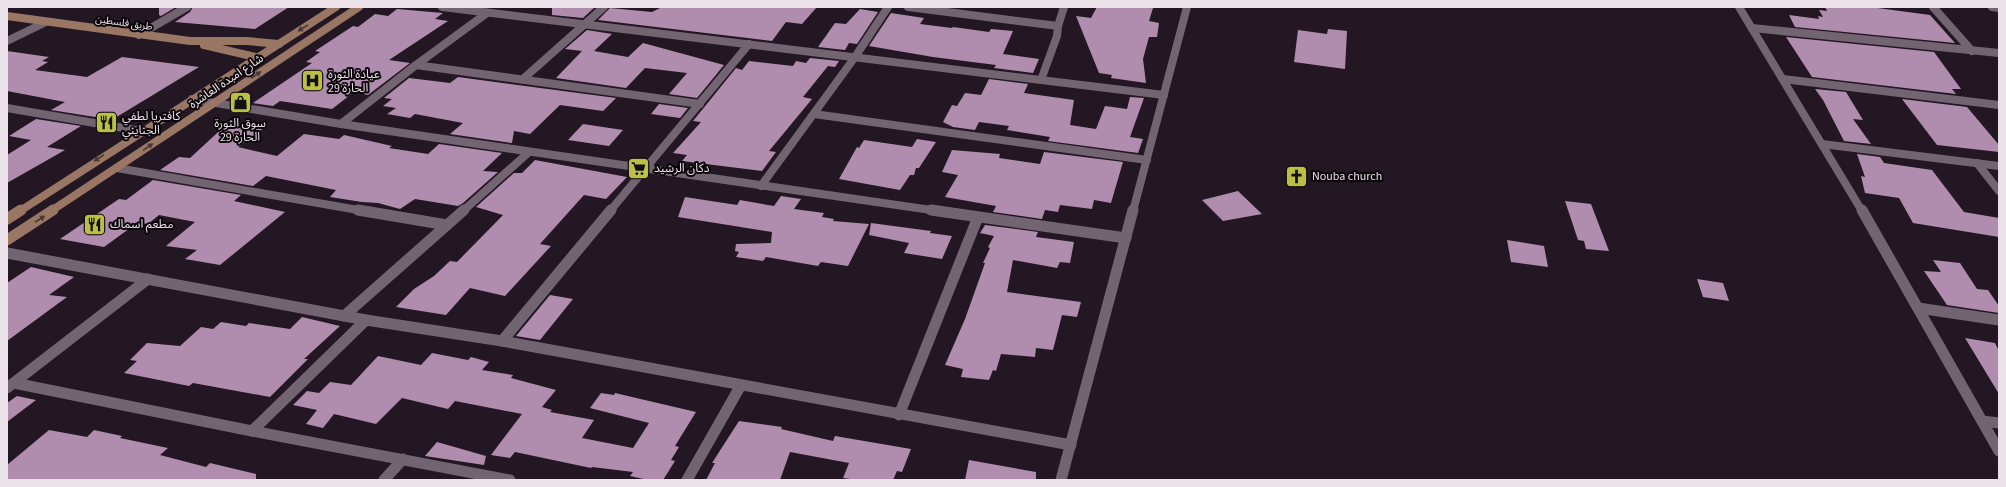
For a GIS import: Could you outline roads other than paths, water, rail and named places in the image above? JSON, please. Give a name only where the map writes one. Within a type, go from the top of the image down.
[{"type":"main road","name":"شارع امبدة العاشرة","points":[[7,219],[141,131],[336,7]]},
{"type":"main road","name":"شارع امبدة العاشرة","points":[[7,240],[359,7]]},
{"type":"main road","name":"طريق فلسطين","points":[[7,16],[190,41],[278,44],[299,47]]},
{"type":"main road","name":"طريق فلسطين","points":[[190,41],[256,58],[278,61]]},
{"type":"street","points":[[139,34],[187,7]]},
{"type":"street","points":[[442,7],[487,14],[749,44],[1164,95]]},
{"type":"street","points":[[523,79],[604,7]]},
{"type":"street","points":[[761,186],[855,57],[888,7]]},
{"type":"street","points":[[908,7],[1058,26]]},
{"type":"street","points":[[1041,80],[1057,36],[1058,26],[1064,7]]},
{"type":"street","points":[[1061,480],[1187,7]]},
{"type":"street","points":[[1739,7],[1879,238],[1999,451]]},
{"type":"street","points":[[1933,7],[1972,50]]},
{"type":"street","points":[[1992,7],[1999,8]]},
{"type":"street","points":[[341,124],[416,65],[487,14]]},
{"type":"street","points":[[7,41],[46,22]]},
{"type":"street","points":[[1752,28],[1999,53]]},
{"type":"street","points":[[502,341],[749,44]]},
{"type":"street","points":[[416,65],[700,104]]},
{"type":"street","points":[[1783,79],[1999,105]]},
{"type":"street","points":[[192,99],[341,124],[529,152],[1126,238]]},
{"type":"street","points":[[8,109],[141,131]]},
{"type":"street","points":[[814,114],[1146,160]]},
{"type":"street","points":[[1822,144],[1999,166]]},
{"type":"street","points":[[344,316],[529,152]]},
{"type":"street","points":[[1977,163],[1999,191]]},
{"type":"street","points":[[117,168],[446,225]]},
{"type":"street","points":[[899,415],[978,217]]},
{"type":"street","points":[[7,253],[366,320],[502,341],[899,415],[1071,445]]},
{"type":"street","points":[[11,385],[148,279]]},
{"type":"street","points":[[1918,308],[1999,320]]},
{"type":"street","points":[[252,431],[366,320]]},
{"type":"street","points":[[11,385],[402,458],[510,480]]},
{"type":"street","points":[[687,480],[741,385]]},
{"type":"street","points":[[1982,421],[1999,423]]},
{"type":"street","points":[[384,480],[402,458]]},
{"type":"place","name":"عيادة الثورة الحارة 29","points":[[312,81]]},
{"type":"place","name":"سوق الثورة الحارة 29","points":[[240,102]]},
{"type":"place","name":"كافتريا لطفي الجنايني","points":[[107,123]]},
{"type":"place","name":"دكان الرشيد","points":[[639,168]]},
{"type":"place","name":"Nouba church","points":[[1297,176]]},
{"type":"place","name":"مطعم اسماك","points":[[95,224]]}]
